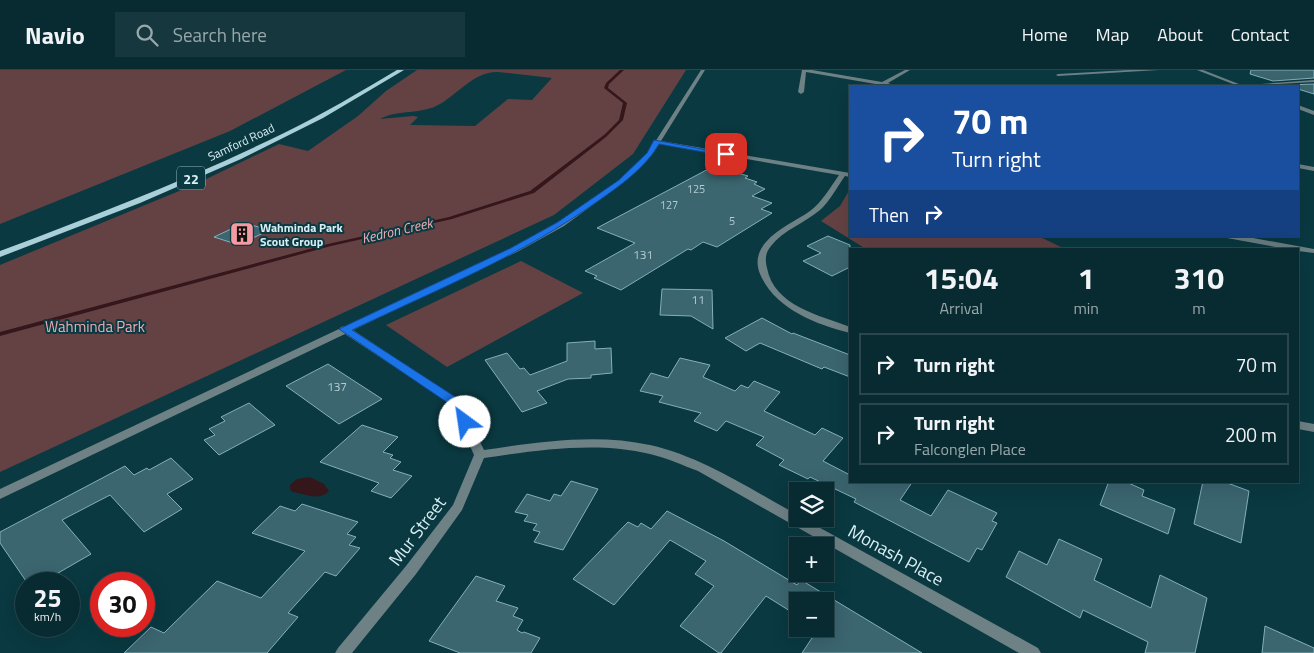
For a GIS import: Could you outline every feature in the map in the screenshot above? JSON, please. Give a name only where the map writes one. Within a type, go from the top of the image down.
[{"type":"main road","name":"Samford Road","points":[[0,254],[115,210],[240,157],[308,124],[401,70]]},
{"type":"street","points":[[0,494],[344,329],[514,250],[561,224],[622,181],[650,154],[703,70]]},
{"type":"street","points":[[801,92],[804,70],[888,85]]},
{"type":"street","points":[[883,84],[908,70]]},
{"type":"street","points":[[1058,75],[1158,70]]},
{"type":"street","points":[[1199,70],[1239,85]]},
{"type":"street","points":[[1261,85],[1314,81]]},
{"type":"street","points":[[1299,107],[1314,113]]},
{"type":"street","points":[[657,142],[846,174],[826,200],[816,209],[766,245],[761,258],[763,274],[776,292],[794,309],[849,330]]},
{"type":"street","points":[[1299,166],[1314,169]]},
{"type":"street","points":[[1232,237],[1296,248]]},
{"type":"street","points":[[1299,248],[1314,251]]},
{"type":"street","points":[[344,329],[456,403],[480,455]]},
{"type":"street","points":[[1299,425],[1314,428]]},
{"type":"street","name":"Monash Place","points":[[480,455],[546,445],[605,444],[650,450],[693,465],[1032,653]]},
{"type":"street","name":"Mur Street","points":[[343,653],[411,570],[458,507],[480,455]]},
{"type":"green space","points":[[0,70],[346,70],[230,131],[0,224]]},
{"type":"green space","name":"Wahminda Park","points":[[417,70],[686,70],[633,154],[554,215],[0,472],[0,265],[196,184],[279,144],[308,151],[358,116],[386,91]],"holes":[[[498,72],[552,78],[532,100],[508,99],[475,126],[410,125],[418,117],[413,116],[380,119],[394,114],[426,110],[440,104],[468,83],[490,73]]]},
{"type":"green space","points":[[849,191],[849,237],[1040,237],[1063,248],[864,248],[821,221],[840,206]]},
{"type":"green space","points":[[521,261],[583,293],[447,367],[386,325]]},
{"type":"shaded area","points":[[310,477],[324,484],[329,491],[321,496],[292,492],[290,485],[297,479]]},
{"type":"building","points":[[1251,70],[1314,70],[1314,78],[1273,81],[1250,74]]},
{"type":"building","points":[[1314,84],[1314,94],[1299,89],[1299,85],[1287,85]]},
{"type":"building","points":[[714,166],[748,176],[745,178],[757,182],[754,184],[765,189],[752,196],[772,203],[761,209],[772,213],[717,247],[703,242],[691,250],[688,249],[621,290],[594,278],[597,276],[585,271],[635,243],[597,228]]},
{"type":"building","name":"Wahminda Park Scout Group","points":[[244,223],[269,230],[239,245],[214,237]]},
{"type":"building","points":[[828,236],[850,245],[849,268],[832,276],[803,261],[821,253],[807,246]]},
{"type":"building","points":[[662,289],[712,290],[713,329],[691,316],[660,315]]},
{"type":"building","points":[[762,318],[792,334],[849,355],[849,377],[824,367],[822,369],[760,343],[746,351],[725,338]]},
{"type":"building","points":[[595,341],[595,349],[611,348],[612,373],[591,375],[591,378],[568,379],[537,391],[547,403],[522,412],[485,360],[507,353],[520,369],[524,368],[530,375],[567,361],[567,343]]},
{"type":"building","points":[[680,358],[710,365],[703,377],[735,391],[741,385],[748,388],[754,381],[780,392],[764,411],[815,435],[822,428],[843,438],[823,461],[849,474],[849,483],[912,483],[900,500],[931,516],[948,490],[997,513],[992,521],[997,523],[982,550],[977,548],[969,562],[854,502],[856,499],[834,488],[834,482],[820,482],[810,477],[808,479],[779,465],[784,460],[756,445],[764,437],[726,421],[717,431],[694,421],[701,413],[659,402],[663,396],[640,391],[651,373],[668,378]]},
{"type":"building","points":[[328,364],[382,399],[339,424],[286,386]]},
{"type":"building","points":[[249,403],[275,425],[219,455],[204,440],[215,435],[209,429],[225,421],[221,417]]},
{"type":"building","points":[[362,425],[398,437],[383,452],[393,455],[390,458],[401,462],[393,470],[412,476],[391,498],[371,491],[379,483],[320,462]]},
{"type":"building","points":[[171,458],[193,479],[167,494],[182,509],[144,532],[110,495],[62,520],[91,554],[60,572],[20,572],[0,543],[0,532],[125,466],[134,475],[147,468],[149,470]]},
{"type":"building","points":[[571,481],[598,489],[563,550],[534,542],[540,532],[533,530],[537,524],[524,521],[528,515],[515,512],[527,494],[550,501],[554,494],[561,496]]},
{"type":"building","points":[[1108,483],[1128,483],[1144,490],[1142,496],[1175,509],[1168,534],[1100,505]]},
{"type":"building","points":[[1203,483],[1227,483],[1249,491],[1241,543],[1194,524]]},
{"type":"building","points":[[302,504],[358,522],[347,534],[356,537],[349,545],[360,548],[336,576],[325,572],[288,613],[298,617],[267,653],[124,653],[141,637],[155,637],[155,629],[164,633],[217,581],[261,598],[305,551],[252,533],[280,506],[295,511]]},
{"type":"building","points":[[667,511],[724,541],[789,580],[789,582],[797,585],[799,582],[804,582],[821,592],[789,592],[789,610],[766,596],[721,653],[719,653],[680,626],[714,586],[695,574],[706,561],[670,540],[614,605],[573,579],[628,522],[638,527],[641,523],[651,529]]},
{"type":"building","points":[[1059,539],[1102,559],[1094,580],[1151,608],[1160,575],[1207,598],[1195,653],[1145,653],[1148,642],[1083,610],[1080,618],[1006,577],[1019,551],[1047,565]]},
{"type":"building","points":[[476,576],[505,586],[496,601],[518,608],[513,616],[523,620],[517,630],[540,638],[531,653],[460,653],[429,641]]},
{"type":"building","points":[[834,600],[922,653],[802,653],[813,637],[834,637]]},
{"type":"building","points":[[1265,626],[1314,648],[1314,653],[1262,653]]},
{"type":"waterway","name":"Kedron Creek","points":[[0,334],[330,245],[450,218],[532,192],[605,136],[621,120],[625,103],[606,88],[607,84],[622,70]]},
{"type":"place","name":"Wahminda Park Scout Group","points":[[242,234]]},
{"type":"route","points":[[465,422],[456,403],[344,329],[514,250],[561,224],[622,181],[650,154],[657,142],[726,154]]}]
